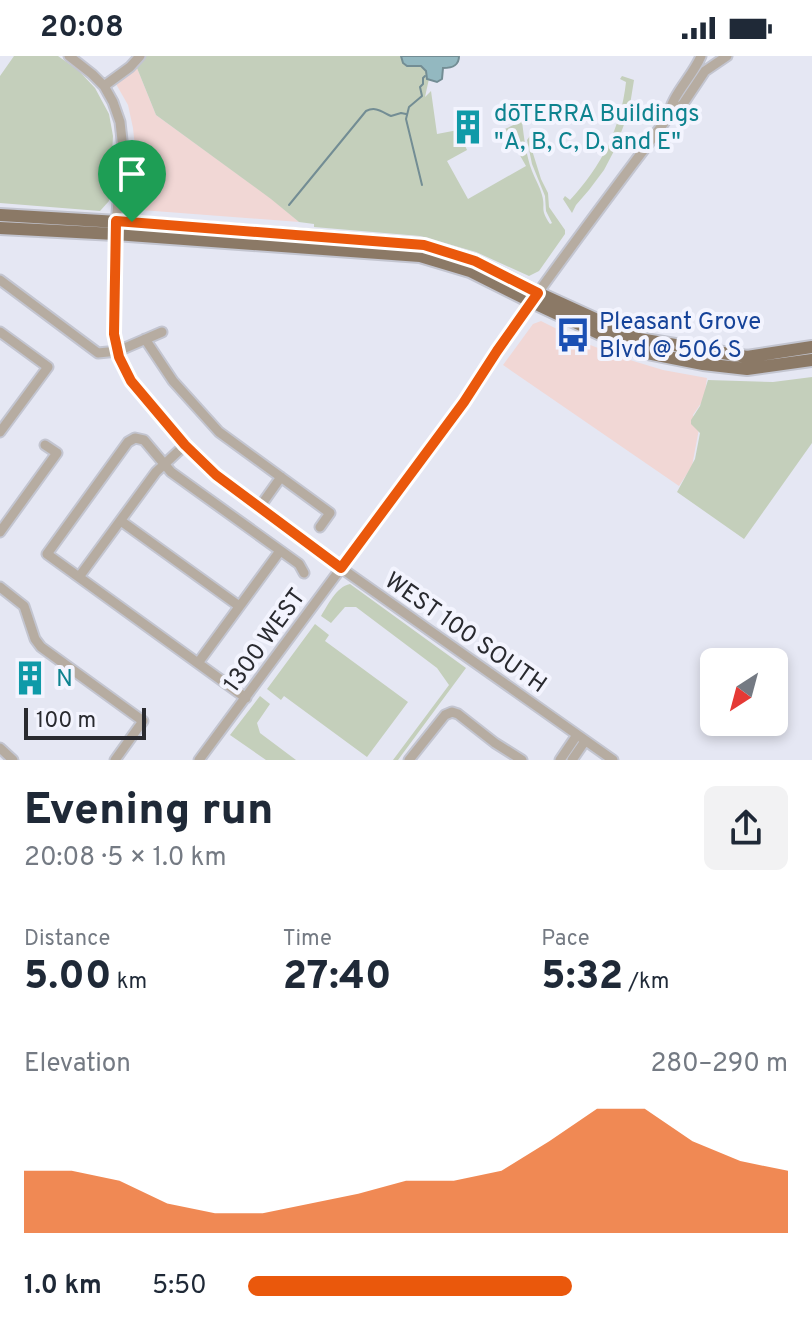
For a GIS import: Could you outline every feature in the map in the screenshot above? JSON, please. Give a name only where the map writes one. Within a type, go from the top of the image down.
[{"type":"main road","points":[[0,215],[115,228]]},
{"type":"main road","points":[[0,228],[115,228],[424,245],[475,261],[637,351],[747,369],[812,360]]},
{"type":"main road","points":[[535,297],[639,339],[747,357],[812,347]]},
{"type":"street","points":[[69,56],[104,86],[120,122],[123,149],[115,228],[114,334],[118,351]]},
{"type":"street","points":[[104,86],[140,56]]},
{"type":"street","points":[[669,116],[669,105],[693,73],[701,56]]},
{"type":"street","points":[[669,116],[683,104],[705,71],[727,56]]},
{"type":"street","name":"1300 WEST","points":[[199,760],[464,402],[535,297],[669,116]]},
{"type":"street","points":[[0,280],[98,353],[118,351],[162,332]]},
{"type":"street","points":[[0,332],[48,367],[0,432]]},
{"type":"street","points":[[145,339],[173,381],[219,432],[330,513],[320,527]]},
{"type":"street","name":"WEST 100 SOUTH","points":[[118,351],[131,381],[185,445],[216,475],[341,568],[613,760]]},
{"type":"street","points":[[246,698],[47,554],[128,442],[135,438],[144,440],[171,472],[299,564],[304,573]]},
{"type":"street","points":[[0,532],[57,453],[45,445]]},
{"type":"street","points":[[79,577],[164,463],[185,445]]},
{"type":"street","points":[[259,508],[281,477]]},
{"type":"street","points":[[121,521],[239,606]]},
{"type":"street","points":[[198,663],[280,551]]},
{"type":"street","points":[[2,592],[24,606],[35,639],[41,647],[143,721],[115,760]]},
{"type":"street","points":[[409,760],[445,715],[452,712],[518,759]]},
{"type":"street","points":[[560,760],[581,738]]},
{"type":"street","points":[[572,760],[581,738]]},
{"type":"street","points":[[0,748],[13,760]]},
{"type":"shaded area","points":[[137,68],[156,115],[299,222],[141,210],[136,207],[132,202],[133,128],[128,105],[116,84]]},
{"type":"shaded area","points":[[541,321],[585,343],[630,360],[707,378],[704,399],[693,415],[699,429],[692,466],[679,486],[503,365],[533,324]]},
{"type":"green space","points":[[14,56],[58,56],[78,70],[95,88],[109,114],[113,136],[109,201],[100,211],[0,203],[0,76]]},
{"type":"green space","points":[[146,56],[434,56],[425,97],[431,91],[437,134],[458,130],[467,150],[447,161],[468,199],[526,166],[505,129],[522,121],[528,159],[550,224],[545,196],[532,164],[527,140],[535,129],[541,133],[531,147],[548,193],[549,207],[565,234],[539,271],[529,276],[476,252],[420,236],[314,227],[314,224],[299,222],[156,115],[137,68]]},
{"type":"green space","points":[[622,76],[634,80],[629,111],[604,170],[572,213],[563,199],[565,196],[570,200],[608,146],[620,115],[626,82],[620,79]]},
{"type":"green space","points":[[812,377],[812,443],[744,539],[677,492],[695,459],[700,433],[691,420],[700,406],[708,380],[773,382]]},
{"type":"green space","points":[[350,584],[466,668],[398,760],[393,760],[449,685],[437,668],[356,607],[345,607],[331,623],[321,616],[337,593]]},
{"type":"green space","points":[[315,624],[329,635],[325,641],[408,702],[367,757],[284,696],[281,700],[267,689]]},
{"type":"green space","points":[[260,696],[270,704],[257,723],[260,733],[296,760],[266,760],[230,735]]},
{"type":"water","points":[[401,56],[459,56],[454,66],[443,68],[442,79],[437,82],[427,79],[426,71],[421,66],[407,66]]},
{"type":"waterway","points":[[422,185],[406,119],[409,107],[422,96],[420,87],[425,76]]},
{"type":"waterway","points":[[289,205],[366,111],[376,109],[391,116],[406,114]]},
{"type":"place","name":"dōTERRA Buildings \"A, B, C, D, and E\"","points":[[468,127]]},
{"type":"place","name":"Pleasant Grove Blvd @ 506 S","points":[[573,335]]},
{"type":"place","name":"N","points":[[30,678]]},
{"type":"route","points":[[116,221],[132,222],[424,245],[475,261],[538,293],[464,402],[341,568],[216,475],[185,445],[126,373],[114,334],[115,234],[116,221]]}]
